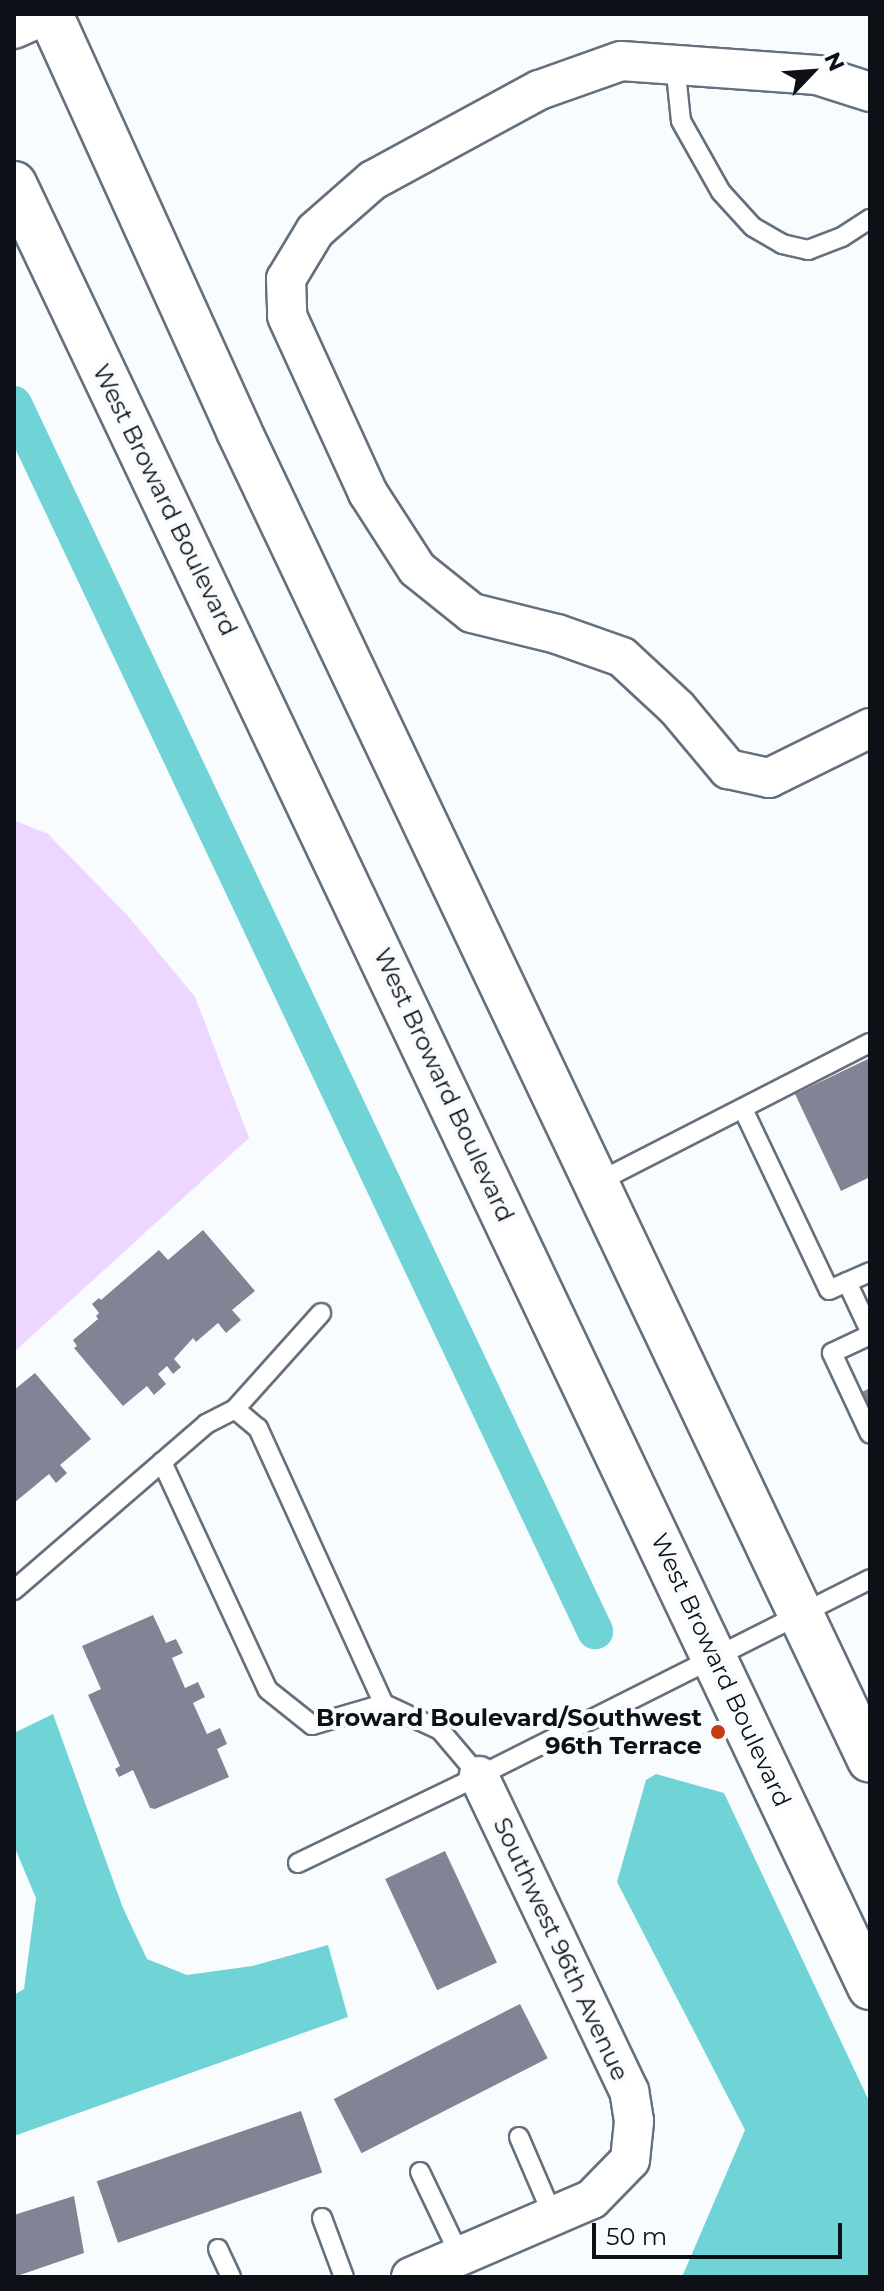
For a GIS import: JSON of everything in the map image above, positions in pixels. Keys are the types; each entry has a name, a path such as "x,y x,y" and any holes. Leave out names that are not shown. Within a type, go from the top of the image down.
{"main road":[{"path":"49,14 238,429 870,1760"},
{"name":"West Broward Boulevard","path":"14,184 870,1987"}],"street":[{"path":"14,29 49,14"},
{"path":"870,92 817,75 621,61 539,90 373,180 315,231 286,279 287,316 368,493 417,569 472,613 557,634 622,657 677,708 728,769 769,778 870,728"},
{"name":"Southwest 96th Avenue","path":"411,2277 592,2199 630,2160 634,2121 629,2091 479,1776"}],"lane":[{"path":"675,64 681,121 721,192 753,227 782,244 808,250 842,237 870,219"},
{"path":"598,1182 870,1043"},
{"path":"743,1109 829,1290 870,1272"},
{"path":"847,1282 870,1333 832,1353 870,1434"},
{"path":"14,1590 206,1424 235,1409 321,1313"},
{"path":"235,1409 258,1428 384,1704 440,1730 479,1776"},
{"path":"162,1462 268,1690 312,1725 384,1704"},
{"path":"298,1863 479,1776 870,1579"},
{"path":"519,2137 553,2216"},
{"path":"420,2172 460,2256"},
{"path":"322,2218 344,2277"},
{"path":"218,2249 231,2277"}],"shaded area":[{"path":"14,820 48,834 128,916 195,997 249,1138 14,1352"}],"water":[{"path":"53,1714 123,1908 147,1959 187,1975 252,1966 328,1945 348,2017 14,2136 14,1995 24,1989 36,1898 14,1846 14,1733"},
{"path":"656,1774 724,1793 870,2103 870,2277 682,2277 745,2130 617,1882 646,1780"}],"building":[{"path":"870,1058 870,1177 841,1191 795,1094"},
{"path":"203,1230 255,1291 232,1310 241,1320 226,1333 218,1323 196,1342 193,1338 174,1359 181,1367 173,1374 167,1366 158,1374 166,1384 154,1395 147,1386 123,1406 74,1348 77,1346 73,1340 98,1319 96,1316 99,1313 92,1304 99,1298 101,1300 159,1250 168,1260"},
{"path":"35,1373 91,1439 60,1465 67,1473 56,1483 49,1474 14,1503 14,1390"},
{"path":"870,1388 870,1419 858,1394"},
{"path":"153,1615 166,1643 176,1639 183,1653 172,1658 185,1688 198,1682 205,1697 193,1703 207,1734 220,1728 227,1744 217,1749 229,1777 155,1809 150,1808 133,1770 119,1777 115,1769 120,1766 88,1695 101,1689 82,1646"},
{"path":"445,1851 497,1962 437,1990 385,1879"},
{"path":"520,2004 548,2058 361,2153 334,2099"},
{"path":"301,2111 322,2172 118,2243 97,2181"},
{"path":"74,2196 84,2253 14,2277 14,2215"}],"waterway":[{"path":"14,404 595,1631"}],"place":[{"name":"Broward Boulevard/Southwest 96th Terrace","path":"718,1732"}]}
